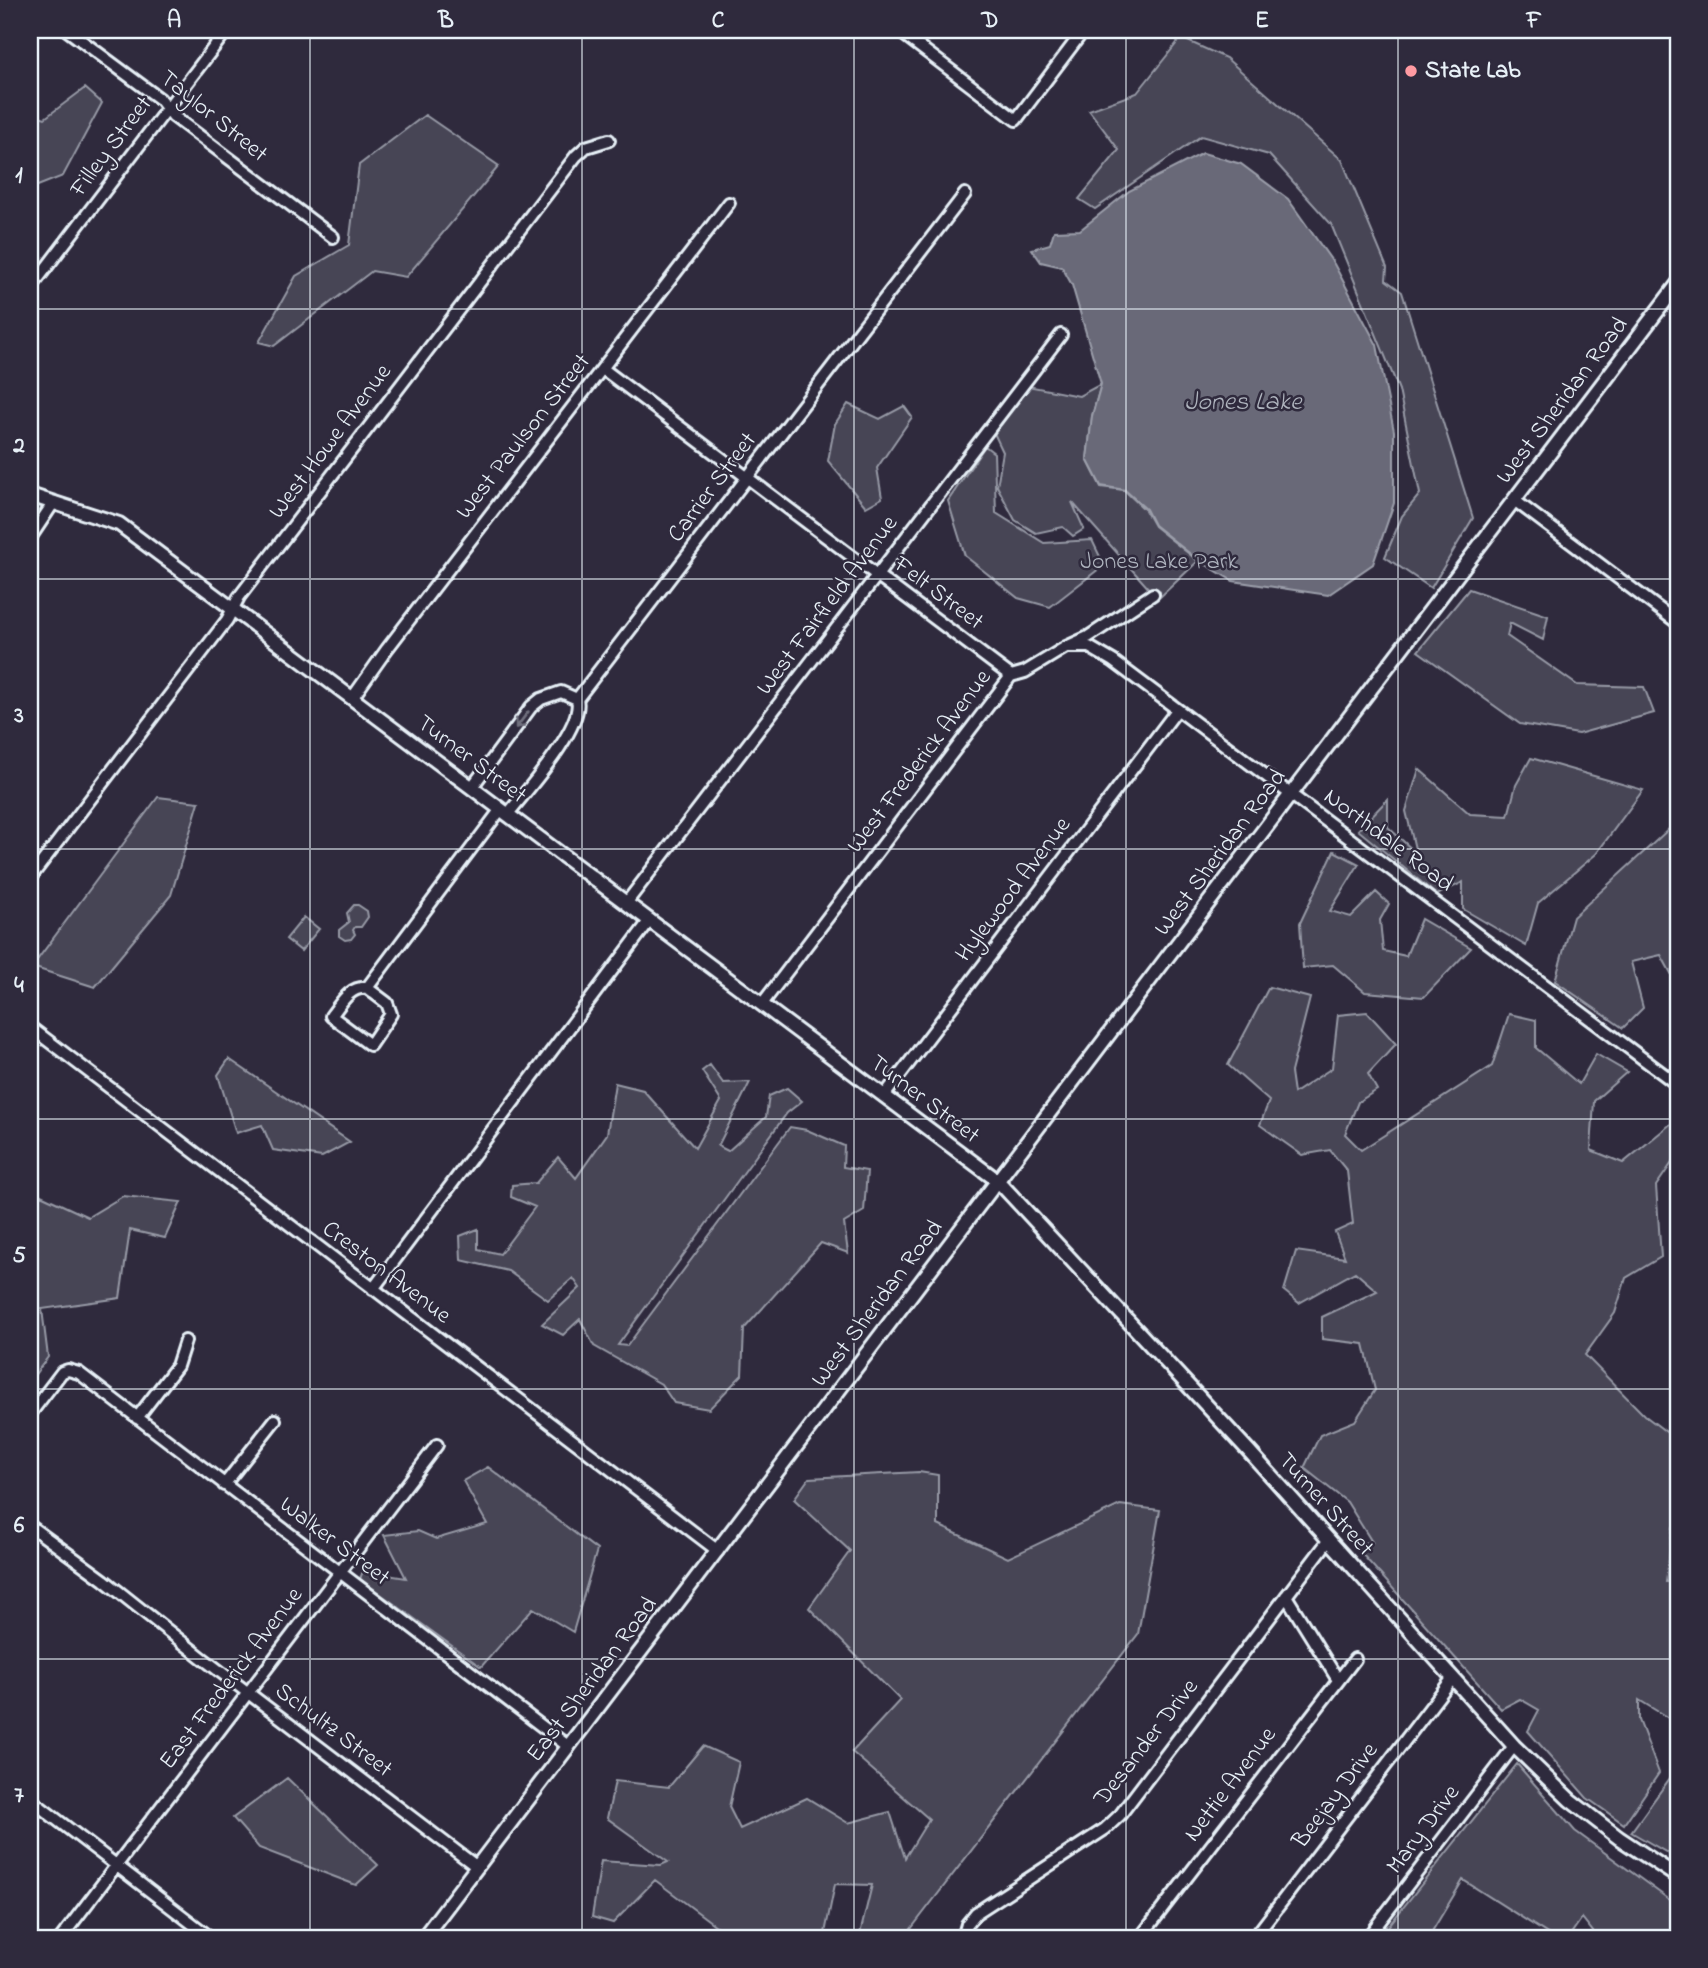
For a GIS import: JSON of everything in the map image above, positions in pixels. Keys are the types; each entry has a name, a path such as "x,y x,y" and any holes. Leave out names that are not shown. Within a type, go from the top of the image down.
{"street":[{"name":"Taylor Street","path":"66,30 160,100 167,109 333,237"},
{"name":"Filley Street","path":"30,289 227,30"},
{"path":"899,31 1016,120 1084,30"},
{"name":"West Howe Avenue","path":"30,878 576,156 586,147 609,140"},
{"name":"Carrier Street","path":"367,988 567,737 576,720 579,706 577,699 965,194"},
{"name":"West Paulson Street","path":"353,697 729,203"},
{"name":"West Sheridan Road","path":"797,1447 1678,284"},
{"name":"West Fairfield Avenue","path":"627,902 1060,335"},
{"name":"Felt Street","path":"603,369 1012,676"},
{"name":"Turner Street","path":"30,495 119,524 998,1181 1235,1436 1514,1746 1570,1800 1619,1839 1678,1877"},
{"path":"1514,500 1678,623"},
{"path":"30,538 54,502"},
{"name":"West Frederick Avenue","path":"762,1004 1012,676 1025,672 1088,637 1153,594"},
{"name":"Northdale Road","path":"1066,647 1089,648 1101,653 1678,1085"},
{"path":"472,787 531,707 541,699 561,692 577,699"},
{"name":"Hylewood Avenue","path":"884,1096 1177,710"},
{"path":"373,1289 650,920"},
{"path":"358,987 367,988 387,1003 391,1014 370,1045 331,1016 351,991 358,987"},
{"name":"Creston Avenue","path":"30,1027 718,1551"},
{"path":"137,1418 177,1366 185,1341"},
{"name":"Walker Street","path":"30,1414 62,1372 74,1371 569,1747"},
{"path":"224,1485 275,1420"},
{"name":"East Frederick Avenue","path":"61,1938 437,1445"},
{"name":"East Sheridan Road","path":"422,1938 797,1447"},
{"name":"Schultz Street","path":"30,1526 477,1867"},
{"name":"Desander Drive","path":"967,1935 967,1924 987,1904 1112,1824 1328,1542"},
{"path":"1286,1597 1338,1680"},
{"name":"Nettie Avenue","path":"1140,1938 1355,1659"},
{"name":"Beejay Drive","path":"1254,1938 1452,1679"},
{"name":"Mary Drive","path":"1367,1938 1514,1746"},
{"path":"30,1800 211,1938"}],"green space":[{"path":"1181,38 1226,58 1342,160 1387,268 1386,280 1402,292 1473,518 1431,588 1385,557 1402,516 1420,494 1399,390 1331,224 1269,155 1201,136 1095,209 1079,199 1119,150 1089,110 1137,93"},
{"path":"85,88 102,103 63,176 30,189 30,113 45,118"},
{"path":"425,115 499,166 406,277 372,271 274,346 259,342 296,276 349,245 359,165"},
{"name":"Jones Lake Park","path":"1101,384 1092,416 1087,459 1101,487 1124,490 1145,510 1154,526 1198,561 1158,599 1072,502 1084,529 1073,536 1063,527 1036,533 1015,520 997,486 1003,452 993,431 1028,386 1079,396"},
{"path":"848,404 880,419 904,406 912,417 877,468 882,498 866,507 828,461 835,424"},
{"path":"985,446 994,453 996,513 1044,543 1092,540 1104,565 1050,607 1018,598 965,556 948,501"},
{"path":"1469,589 1548,616 1543,640 1510,623 1507,636 1577,685 1644,687 1654,713 1578,734 1520,724 1418,651"},
{"path":"1531,758 1643,790 1596,854 1538,903 1526,946 1463,909 1463,882 1437,895 1358,830 1388,799 1388,827 1416,853 1406,811 1419,769 1470,814 1508,816 1516,785"},
{"path":"158,797 199,802 171,895 95,987 32,967"},
{"path":"1670,828 1678,840 1678,986 1661,955 1631,962 1643,1008 1623,1028 1555,981 1573,917"},
{"path":"1334,851 1359,864 1330,911 1351,917 1376,892 1389,904 1380,920 1383,951 1406,956 1421,919 1471,948 1424,997 1365,992 1333,965 1303,968 1300,923"},
{"path":"354,905 367,911 368,917 361,927 355,927 355,934 351,939 345,940 339,936 339,930 349,922 347,913"},
{"path":"304,917 319,929 301,951 286,939"},
{"path":"1269,987 1310,998 1291,1072 1294,1093 1332,1068 1338,1015 1367,1012 1396,1044 1368,1074 1377,1090 1358,1102 1345,1134 1361,1150 1492,1066 1509,1014 1536,1020 1536,1048 1579,1084 1596,1054 1627,1072 1594,1101 1591,1150 1623,1163 1678,1118 1678,1154 1656,1186 1661,1257 1626,1278 1615,1313 1585,1355 1644,1415 1678,1441 1678,1522 1673,1527 1666,1582 1678,1582 1678,1724 1639,1700 1639,1720 1659,1773 1624,1824 1587,1798 1528,1731 1539,1710 1520,1699 1501,1709 1353,1544 1372,1542 1347,1502 1304,1468 1320,1435 1355,1421 1375,1390 1364,1344 1322,1339 1322,1317 1377,1291 1355,1272 1299,1303 1284,1291 1296,1251 1345,1258 1335,1232 1353,1224 1347,1171 1330,1150 1302,1155 1260,1125 1269,1101 1228,1065"},
{"path":"229,1059 350,1142 322,1157 273,1150 262,1125 236,1133 218,1075"},
{"path":"710,1065 723,1083 750,1082 718,1146 728,1151 766,1117 769,1096 787,1088 802,1101 787,1113 618,1345 627,1346 790,1127 807,1130 844,1146 843,1167 867,1171 864,1211 844,1223 848,1253 821,1243 744,1329 742,1375 709,1409 674,1403 661,1384 594,1346 580,1319 563,1335 542,1324 580,1288 573,1278 548,1300 508,1271 461,1260 460,1236 478,1229 478,1249 500,1254 535,1207 511,1197 512,1185 536,1183 558,1157 576,1178 607,1134 615,1083 643,1090 695,1148 721,1101 702,1071"},
{"path":"30,1190 88,1217 123,1196 181,1202 165,1238 130,1230 120,1298 42,1309 48,1357 30,1381"},
{"path":"488,1467 597,1550 573,1632 533,1608 481,1667 360,1579 363,1571 406,1578 384,1535 418,1531 436,1539 487,1524 463,1481"},
{"path":"919,1472 938,1475 938,1525 1008,1558 1120,1505 1160,1510 1138,1634 904,1938 859,1938 872,1885 835,1884 824,1938 732,1938 655,1880 613,1923 592,1917 601,1861 661,1865 668,1862 607,1818 615,1781 669,1787 703,1746 739,1762 729,1807 740,1829 807,1798 848,1823 890,1812 905,1858 929,1819 852,1752 900,1700 809,1608 850,1551 794,1499 809,1478"},
{"path":"1517,1764 1575,1831 1678,1906 1678,1938 1598,1938 1582,1918 1568,1938 1554,1938 1463,1880 1428,1938 1379,1938"},
{"path":"1678,1767 1678,1859 1631,1832"},
{"path":"287,1778 378,1865 356,1885 259,1848 233,1818"}],"water":[{"name":"Jones Lake","path":"1203,153 1241,164 1288,199 1334,264 1377,345 1394,431 1394,503 1373,564 1328,595 1233,581 1198,560 1154,525 1146,509 1125,490 1101,486 1087,459 1092,416 1101,384 1072,285 1062,267 1041,262 1032,249 1050,244 1054,231 1080,230 1129,191"}],"place":[{"name":"State Lab","path":"1411,71"}]}
